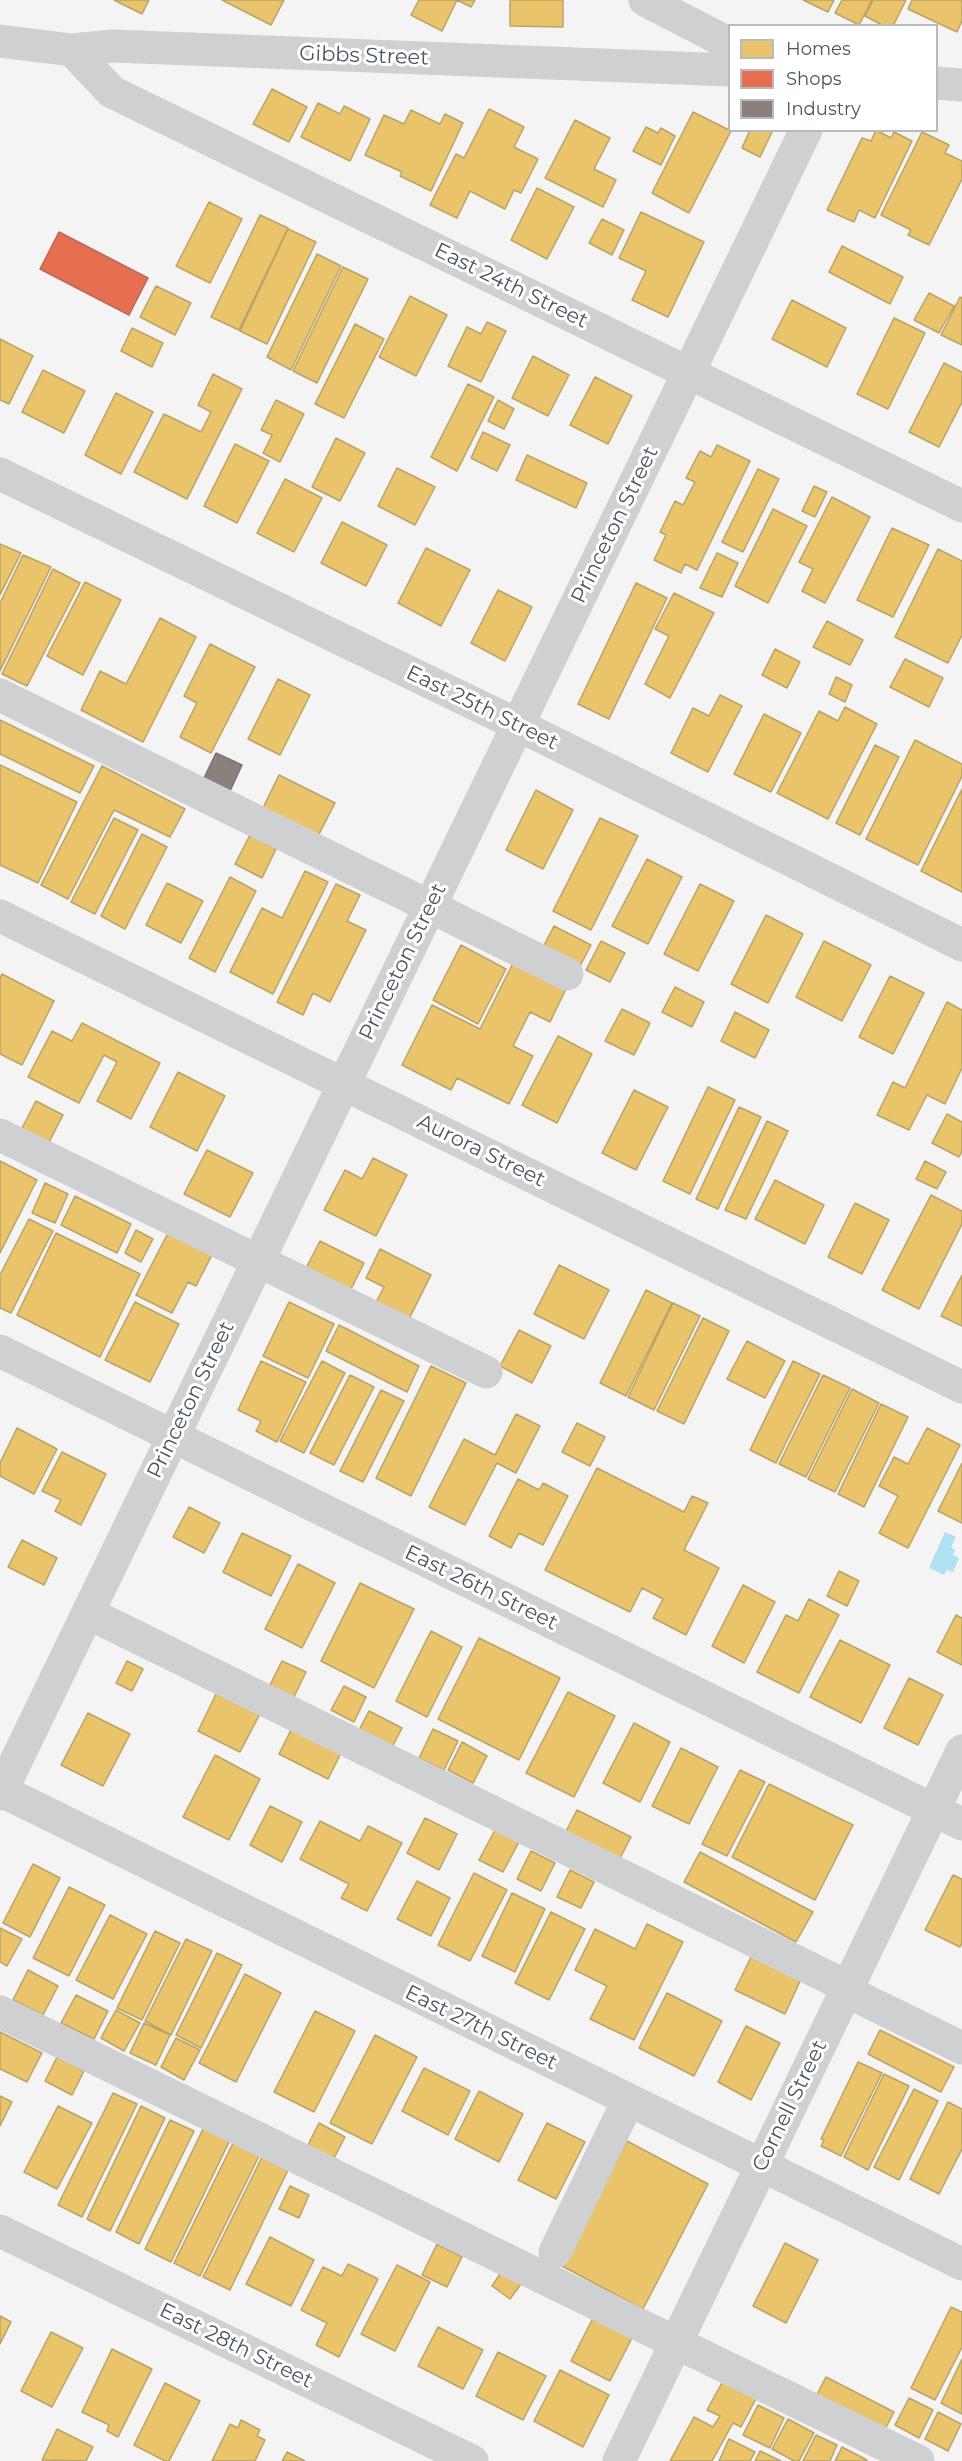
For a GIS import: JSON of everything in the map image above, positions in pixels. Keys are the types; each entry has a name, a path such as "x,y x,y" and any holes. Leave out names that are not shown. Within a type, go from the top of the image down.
{"street":[{"path":"645,0 728,43"},
{"name":"Gibbs Street","path":"0,41 72,50 113,46 728,70"},
{"name":"East 24th Street","path":"72,50 112,92 962,506"},
{"path":"938,83 962,85"},
{"name":"Princeton Street","path":"0,1792 805,132"},
{"name":"East 25th Street","path":"0,474 518,725 962,945"},
{"path":"0,695 567,974"},
{"name":"Aurora Street","path":"0,916 962,1387"},
{"path":"0,1135 486,1372"},
{"name":"East 26th Street","path":"0,1352 948,1817"},
{"path":"88,1612 962,2048"},
{"name":"Cornell Street","path":"619,2461 847,1989 948,1817 962,1751"},
{"name":"East 27th Street","path":"0,1792 962,2264"},
{"path":"0,2012 918,2461"},
{"path":"555,2252 628,2101"},
{"name":"East 28th Street","path":"0,2231 471,2461"}],"water":[{"path":"945,1532 956,1537 951,1547 955,1550 953,1555 959,1558 953,1572 947,1570 944,1575 929,1568"}],"building: Homes":[{"path":"114,0 149,0 142,14"},
{"path":"222,0 284,0 271,25"},
{"path":"419,0 457,0 442,31 411,15"},
{"path":"457,0 475,0 471,7"},
{"path":"510,0 563,0 563,27 510,26"},
{"path":"803,0 834,0 828,12"},
{"path":"842,0 872,0 860,24 835,13"},
{"path":"873,0 906,0 894,24 880,24 865,16"},
{"path":"912,0 962,0 962,21 957,32 908,9"},
{"path":"272,89 307,107 289,142 253,124"},
{"path":"318,103 340,114 344,106 370,119 350,161 301,137"},
{"path":"489,109 524,127 514,147 538,159 521,193 514,190 505,209 470,191 457,218 430,205 456,154 464,158"},
{"path":"411,110 440,124 445,114 463,123 431,191 400,176 402,172 365,155 384,115 404,124"},
{"path":"693,112 730,132 689,213 652,193"},
{"path":"575,120 610,138 594,169 616,180 603,207 545,178"},
{"path":"646,127 658,133 661,128 675,136 661,165 633,151"},
{"path":"749,132 772,132 760,157 742,148"},
{"path":"875,132 891,138 894,132 912,141 875,218 859,210 854,222 827,210 862,138 871,141"},
{"path":"922,132 949,145 945,153 962,161 962,179 929,245 908,235 911,230 881,215"},
{"path":"537,188 574,207 547,259 511,240"},
{"path":"209,202 242,219 210,283 176,266"},
{"path":"641,212 704,242 668,317 632,300 646,271 619,258"},
{"path":"260,215 288,228 239,330 211,317"},
{"path":"602,219 624,230 612,255 589,243"},
{"path":"288,229 316,242 267,344 240,331"},
{"path":"842,246 903,277 890,304 829,272"},
{"path":"317,254 341,266 291,370 267,357"},
{"path":"343,267 368,279 317,383 293,371"},
{"path":"156,286 191,303 175,335 140,317"},
{"path":"929,293 954,306 939,333 914,320"},
{"path":"410,296 447,315 416,376 379,357"},
{"path":"960,297 962,298 962,345 941,335"},
{"path":"792,300 846,328 827,367 772,339"},
{"path":"894,318 925,333 888,409 857,394"},
{"path":"487,322 506,331 481,382 448,366 467,327 481,334"},
{"path":"355,324 384,339 344,418 315,404"},
{"path":"132,328 163,343 152,367 121,351"},
{"path":"0,339 33,356 9,404 0,400"},
{"path":"533,356 569,375 548,416 512,398"},
{"path":"944,363 962,372 962,402 939,447 909,432"},
{"path":"43,370 85,391 64,433 22,412"},
{"path":"213,374 242,389 187,499 134,472 164,414 201,432 211,412 198,405"},
{"path":"595,377 632,396 608,444 570,425"},
{"path":"468,384 494,397 457,471 431,457"},
{"path":"116,393 153,412 121,474 85,455"},
{"path":"276,400 304,414 280,462 263,453 272,435 261,430"},
{"path":"498,400 514,409 504,429 488,421"},
{"path":"483,432 510,445 497,471 471,458"},
{"path":"336,438 365,453 340,501 312,487"},
{"path":"235,444 269,461 237,523 204,506"},
{"path":"717,445 750,461 697,570 685,564 681,573 654,560 666,535 660,532 675,501 683,505 695,482 686,478 700,451 711,457"},
{"path":"527,455 587,483 576,508 516,480"},
{"path":"397,468 435,487 415,525 378,506"},
{"path":"758,469 779,479 743,552 722,542"},
{"path":"285,479 322,498 294,552 257,533"},
{"path":"814,486 827,492 815,517 802,511"},
{"path":"832,497 870,517 825,603 802,591 813,569 799,562"},
{"path":"773,509 807,526 768,603 735,586"},
{"path":"342,522 387,545 366,586 321,563"},
{"path":"892,528 929,545 893,617 857,600"},
{"path":"0,544 21,553 0,595"},
{"path":"426,548 470,570 441,626 398,603"},
{"path":"938,549 962,561 962,635 948,663 895,637"},
{"path":"717,553 738,563 722,597 700,588"},
{"path":"23,555 51,567 0,671 0,603"},
{"path":"53,569 80,583 27,686 2,674"},
{"path":"85,582 121,600 83,675 47,656"},
{"path":"636,583 667,598 609,719 578,704"},
{"path":"498,590 532,607 505,661 471,643"},
{"path":"674,593 714,613 670,698 645,684 669,636 655,629"},
{"path":"160,618 196,637 143,742 81,710 100,671 126,684"},
{"path":"827,621 863,640 850,665 813,647"},
{"path":"210,644 255,667 211,753 180,737 197,703 184,696"},
{"path":"775,649 800,662 787,688 762,675"},
{"path":"905,659 943,678 929,707 890,687"},
{"path":"836,677 852,685 845,702 829,694"},
{"path":"278,679 310,695 280,755 248,739"},
{"path":"720,695 742,706 708,772 671,753 693,708 709,716"},
{"path":"845,707 877,724 828,819 777,793 819,711 838,721"},
{"path":"764,714 801,733 771,792 734,774"},
{"path":"0,720 94,766 80,793 0,754"},
{"path":"915,740 962,764 962,776 918,865 866,839"},
{"path":"875,745 899,757 860,835 836,823"},
{"path":"0,765 77,802 38,883 0,865"},
{"path":"102,766 185,809 170,837 114,810 68,899 41,885"},
{"path":"279,775 335,803 316,840 261,812"},
{"path":"962,789 962,892 921,871"},
{"path":"536,790 573,810 543,869 506,850"},
{"path":"114,818 138,830 95,914 71,902"},
{"path":"600,818 638,836 591,930 553,911"},
{"path":"142,834 167,847 125,929 101,916"},
{"path":"250,835 276,849 262,878 235,864"},
{"path":"647,859 682,877 648,944 612,926"},
{"path":"305,871 328,882 273,994 230,972 262,908 282,918"},
{"path":"230,877 256,891 215,972 189,958"},
{"path":"167,883 203,901 181,943 146,925"},
{"path":"336,884 360,895 347,921 366,930 330,1002 313,993 303,1015 277,1002"},
{"path":"700,884 734,901 698,971 664,954"},
{"path":"766,915 803,934 768,1003 731,984"},
{"path":"554,926 591,945 578,970 541,951"},
{"path":"601,941 625,953 610,982 586,970"},
{"path":"824,941 871,965 842,1021 796,997"},
{"path":"461,945 506,969 478,1024 433,1000"},
{"path":"513,963 566,989 550,1022 530,1012 513,1046 533,1056 509,1104 457,1078 451,1090 402,1065 432,1005 480,1029"},
{"path":"2,974 54,1001 22,1065 0,1054 0,978"},
{"path":"890,976 924,993 893,1054 859,1037"},
{"path":"675,987 704,1002 692,1027 662,1012"},
{"path":"947,1002 962,1010 962,1068 945,1104 927,1095 909,1130 877,1115 893,1082 905,1088"},
{"path":"622,1009 650,1023 634,1055 605,1041"},
{"path":"735,1012 769,1030 755,1058 721,1041"},
{"path":"82,1023 160,1063 131,1119 97,1101 117,1062 104,1055 79,1103 28,1077 52,1031 72,1041"},
{"path":"558,1036 592,1054 557,1123 522,1105"},
{"path":"178,1072 225,1096 197,1151 150,1127"},
{"path":"708,1087 735,1100 690,1194 663,1181"},
{"path":"634,1090 668,1107 636,1170 602,1153"},
{"path":"36,1101 63,1115 46,1148 19,1134"},
{"path":"739,1107 761,1117 718,1209 696,1199"},
{"path":"947,1114 962,1122 962,1151 959,1157 932,1143"},
{"path":"767,1121 788,1131 746,1219 725,1210"},
{"path":"207,1150 253,1173 230,1217 184,1194"},
{"path":"373,1158 407,1175 376,1236 324,1210 345,1170 362,1179"},
{"path":"0,1161 37,1180 0,1253"},
{"path":"925,1161 946,1172 937,1189 916,1179"},
{"path":"775,1180 824,1205 805,1244 755,1219"},
{"path":"45,1183 68,1194 55,1223 32,1213"},
{"path":"931,1195 962,1211 962,1224 919,1309 882,1290"},
{"path":"75,1196 131,1224 117,1253 61,1225"},
{"path":"855,1203 889,1220 862,1274 828,1257"},
{"path":"29,1219 53,1231 11,1313 0,1308 0,1275"},
{"path":"136,1230 153,1239 141,1262 125,1253"},
{"path":"169,1231 213,1253 196,1286 188,1282 172,1313 136,1295"},
{"path":"56,1233 140,1274 100,1357 17,1315"},
{"path":"320,1241 364,1263 347,1297 303,1274"},
{"path":"380,1249 431,1275 407,1323 374,1306 384,1287 366,1278"},
{"path":"559,1265 609,1290 584,1339 534,1314"},
{"path":"962,1275 962,1326 941,1316"},
{"path":"646,1290 672,1303 626,1396 600,1383"},
{"path":"135,1302 179,1324 150,1382 105,1360"},
{"path":"289,1302 334,1324 308,1378 263,1356"},
{"path":"673,1303 700,1316 654,1410 628,1397"},
{"path":"703,1318 729,1331 684,1424 657,1411"},
{"path":"339,1325 419,1366 407,1392 326,1351"},
{"path":"519,1330 551,1346 532,1383 500,1366"},
{"path":"747,1341 785,1361 765,1398 727,1379"},
{"path":"261,1361 306,1382 277,1442 256,1431 261,1421 238,1410"},
{"path":"322,1361 345,1373 304,1453 280,1441"},
{"path":"793,1361 820,1374 776,1463 750,1450"},
{"path":"431,1366 466,1383 411,1496 376,1478"},
{"path":"350,1375 374,1387 334,1465 310,1453"},
{"path":"823,1375 850,1388 806,1477 779,1464"},
{"path":"852,1389 879,1403 835,1492 808,1479"},
{"path":"381,1390 404,1401 363,1482 340,1471"},
{"path":"881,1404 908,1417 864,1507 838,1494"},
{"path":"516,1414 540,1426 516,1473 497,1463 465,1525 429,1507 464,1439 495,1455"},
{"path":"577,1423 605,1437 590,1466 562,1452"},
{"path":"17,1428 57,1449 34,1494 0,1476 0,1463"},
{"path":"927,1428 960,1445 908,1548 879,1533 898,1496 879,1486 894,1457 908,1464"},
{"path":"62,1452 106,1474 81,1525 55,1511 61,1500 42,1491"},
{"path":"962,1463 962,1523 938,1511"},
{"path":"597,1468 684,1512 692,1496 708,1503 684,1550 719,1568 686,1635 653,1618 663,1599 642,1588 630,1612 545,1570"},
{"path":"518,1479 539,1490 543,1483 568,1496 543,1545 519,1533 511,1548 489,1536"},
{"path":"189,1507 220,1523 204,1553 173,1537"},
{"path":"242,1533 291,1556 271,1596 223,1572"},
{"path":"22,1540 57,1558 44,1585 8,1567"},
{"path":"298,1564 335,1583 302,1648 265,1629"},
{"path":"839,1571 859,1581 847,1606 827,1596"},
{"path":"360,1583 414,1609 374,1688 321,1661"},
{"path":"743,1585 775,1602 744,1663 712,1646"},
{"path":"809,1599 839,1615 799,1693 757,1672 786,1615 798,1621"},
{"path":"956,1615 962,1618 962,1665 937,1652"},
{"path":"431,1631 462,1647 427,1717 396,1701"},
{"path":"479,1638 560,1678 519,1760 438,1719"},
{"path":"840,1640 890,1665 861,1723 810,1697"},
{"path":"127,1661 143,1669 132,1691 116,1683"},
{"path":"282,1661 306,1672 290,1705 266,1693"},
{"path":"909,1678 943,1695 918,1745 884,1728"},
{"path":"344,1686 366,1697 354,1722 331,1710"},
{"path":"218,1690 261,1712 240,1752 198,1731"},
{"path":"568,1692 615,1716 574,1797 526,1773"},
{"path":"369,1711 402,1728 389,1753 356,1736"},
{"path":"88,1713 130,1734 103,1786 61,1765"},
{"path":"634,1723 670,1742 640,1802 603,1783"},
{"path":"294,1724 343,1749 328,1779 279,1754"},
{"path":"433,1729 458,1741 444,1770 419,1758"},
{"path":"462,1742 487,1756 473,1783 448,1770"},
{"path":"681,1748 718,1767 689,1824 652,1806"},
{"path":"215,1755 260,1779 229,1840 183,1817"},
{"path":"740,1770 765,1782 727,1856 702,1844"},
{"path":"769,1784 853,1825 815,1900 732,1857"},
{"path":"270,1806 302,1822 282,1862 250,1845"},
{"path":"577,1810 631,1837 616,1866 562,1839"},
{"path":"425,1818 457,1834 439,1870 407,1853"},
{"path":"320,1821 360,1841 368,1826 402,1843 367,1911 341,1898 349,1884 300,1859"},
{"path":"496,1828 520,1840 503,1872 479,1860"},
{"path":"531,1851 555,1863 541,1891 517,1879"},
{"path":"700,1852 813,1912 796,1942 684,1882"},
{"path":"33,1864 60,1878 30,1937 3,1923"},
{"path":"570,1870 594,1882 581,1908 557,1897"},
{"path":"474,1873 507,1890 470,1961 438,1945"},
{"path":"953,1875 962,1879 962,1943 960,1947 925,1930"},
{"path":"417,1881 450,1898 431,1936 397,1919"},
{"path":"69,1887 105,1905 69,1976 33,1958"},
{"path":"512,1893 545,1909 515,1972 482,1956"},
{"path":"551,1912 585,1929 549,2000 515,1983"},
{"path":"110,1915 147,1934 113,1999 76,1980"},
{"path":"647,1924 683,1942 634,2040 590,2019 607,1986 575,1970 595,1929 635,1949"},
{"path":"0,1928 22,1939 7,1966 0,1962"},
{"path":"155,1931 180,1943 142,2020 117,2008"},
{"path":"186,1939 212,1951 171,2035 145,2021"},
{"path":"217,1953 242,1965 201,2048 176,2035"},
{"path":"752,1955 801,1979 785,2014 735,1990"},
{"path":"28,1970 58,1986 43,2015 13,2000"},
{"path":"245,1974 281,1993 236,2082 199,2063"},
{"path":"667,1993 722,2021 694,2076 639,2048"},
{"path":"76,1995 108,2011 94,2039 61,2023"},
{"path":"116,2010 140,2023 124,2051 101,2038"},
{"path":"315,2011 355,2031 314,2112 274,2092"},
{"path":"144,2023 170,2035 156,2065 130,2053"},
{"path":"746,2026 780,2043 751,2100 718,2082"},
{"path":"880,2030 954,2067 941,2092 868,2054"},
{"path":"0,2032 42,2053 27,2082 0,2069"},
{"path":"375,2035 417,2057 372,2144 330,2123"},
{"path":"176,2038 200,2050 184,2080 161,2067"},
{"path":"57,2057 84,2071 72,2095 45,2081"},
{"path":"858,2062 882,2073 841,2156 821,2146 824,2140 821,2139"},
{"path":"424,2068 470,2091 448,2135 402,2111"},
{"path":"884,2074 909,2086 868,2170 844,2157"},
{"path":"914,2089 938,2101 899,2180 874,2167"},
{"path":"479,2091 523,2114 499,2162 455,2139"},
{"path":"113,2093 137,2104 82,2217 58,2205"},
{"path":"0,2096 12,2102 0,2126"},
{"path":"948,2102 962,2109 962,2149 939,2194 910,2179"},
{"path":"58,2106 92,2123 57,2189 24,2172"},
{"path":"141,2106 165,2118 110,2231 87,2219"},
{"path":"170,2120 194,2131 139,2244 116,2232"},
{"path":"319,2123 345,2137 332,2162 306,2149"},
{"path":"547,2123 585,2142 556,2199 518,2180"},
{"path":"204,2127 230,2140 171,2262 145,2249"},
{"path":"234,2141 260,2154 200,2276 174,2263"},
{"path":"627,2141 708,2184 643,2309 562,2266"},
{"path":"263,2155 289,2168 230,2290 203,2277"},
{"path":"290,2186 309,2195 299,2218 279,2209"},
{"path":"270,2237 314,2260 291,2306 246,2284"},
{"path":"785,2243 818,2260 786,2323 753,2306"},
{"path":"437,2244 462,2257 447,2287 422,2275"},
{"path":"348,2264 378,2279 339,2357 316,2345 327,2323 301,2310 323,2267 342,2276"},
{"path":"397,2265 430,2282 395,2351 361,2334"},
{"path":"502,2271 521,2284 510,2299 492,2286"},
{"path":"951,2307 962,2312 962,2347 935,2400 911,2388"},
{"path":"0,2316 11,2322 0,2344"},
{"path":"594,2316 633,2336 610,2381 571,2361"},
{"path":"438,2327 483,2350 463,2389 418,2366"},
{"path":"51,2332 83,2348 52,2407 21,2391"},
{"path":"112,2349 152,2369 118,2437 107,2431 109,2425 82,2412"},
{"path":"498,2352 546,2376 523,2420 476,2396"},
{"path":"962,2359 962,2414 941,2403"},
{"path":"560,2370 609,2395 583,2447 534,2421"},
{"path":"826,2377 894,2412 882,2435 814,2400"},
{"path":"724,2379 757,2397 741,2427 733,2423 712,2461 670,2461 694,2417 713,2427 720,2416 707,2410"},
{"path":"165,2383 200,2401 169,2461 134,2445"},
{"path":"909,2398 933,2410 919,2438 895,2425"},
{"path":"758,2405 784,2418 770,2448 743,2435"},
{"path":"938,2412 961,2424 948,2451 925,2439"},
{"path":"788,2419 814,2433 799,2461 794,2461 772,2449"},
{"path":"241,2420 260,2430 257,2436 265,2440 255,2461 212,2461 230,2424 238,2428"},
{"path":"57,2429 93,2447 86,2461 42,2460"},
{"path":"816,2435 837,2445 830,2461 803,2461"},
{"path":"729,2439 755,2452 750,2461 719,2461"},
{"path":"842,2447 867,2460 835,2461"},
{"path":"760,2451 781,2461 755,2461"},
{"path":"287,2452 305,2461 282,2461"}],"building: Shops":[{"path":"59,232 148,278 129,315 40,269"}],"building: Industry":[{"path":"216,753 242,765 230,791 204,778"}]}
